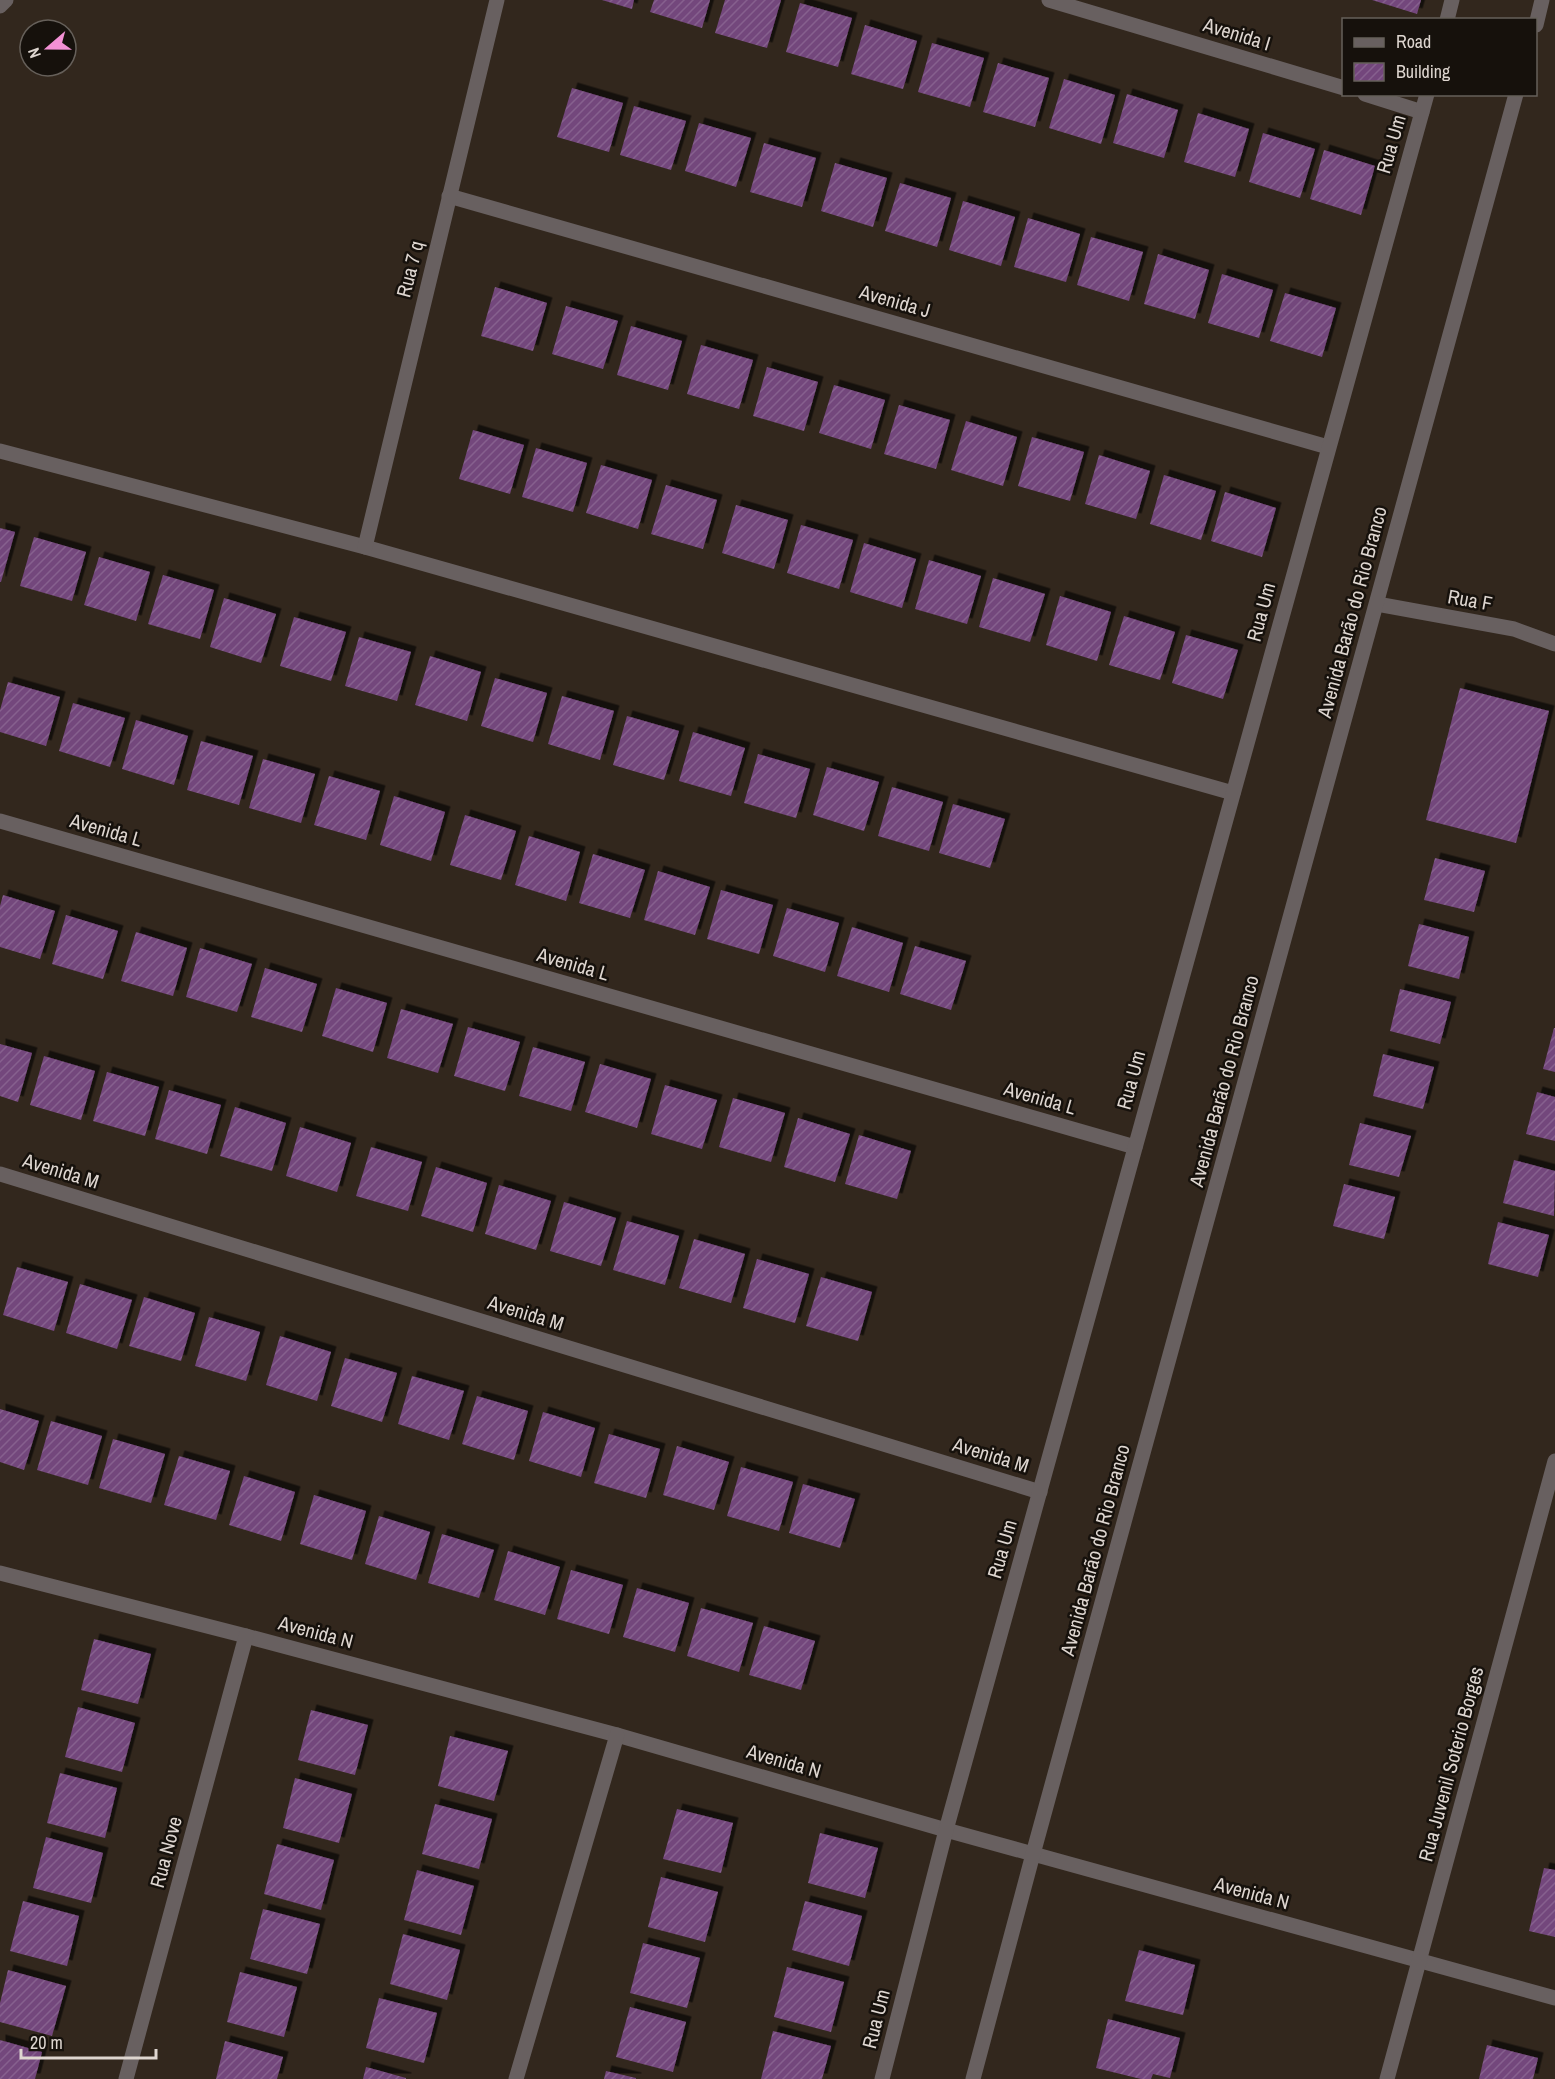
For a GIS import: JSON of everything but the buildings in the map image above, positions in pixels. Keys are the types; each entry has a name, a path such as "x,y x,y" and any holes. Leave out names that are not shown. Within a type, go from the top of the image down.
{"street":[{"path":"0,6 6,0"},
{"name":"Rua 7 q","path":"364,547 497,0"},
{"name":"Avenida I","path":"1049,0 1342,87"},
{"path":"1448,18 1452,0"},
{"path":"1537,21 1542,0"},
{"path":"1371,96 1422,112"},
{"name":"Rua Um","path":"882,2079 946,1830 1426,96"},
{"name":"Avenida Barão do Rio Branco","path":"974,2079 1033,1854 1515,96"},
{"name":"Avenida J","path":"449,196 1328,447"},
{"path":"0,451 364,547 1233,793"},
{"name":"Rua F","path":"1377,604 1514,630 1555,644"},
{"name":"Avenida L","path":"0,821 1135,1147"},
{"name":"Avenida M","path":"0,1174 1040,1492"},
{"name":"Rua Juvenil Soterio Borges","path":"1387,2079 1555,1461"},
{"name":"Avenida N","path":"0,1574 246,1636 617,1735 946,1830 1555,1998"},
{"name":"Rua Nove","path":"126,2079 246,1636"},
{"path":"516,2079 617,1735"}]}
